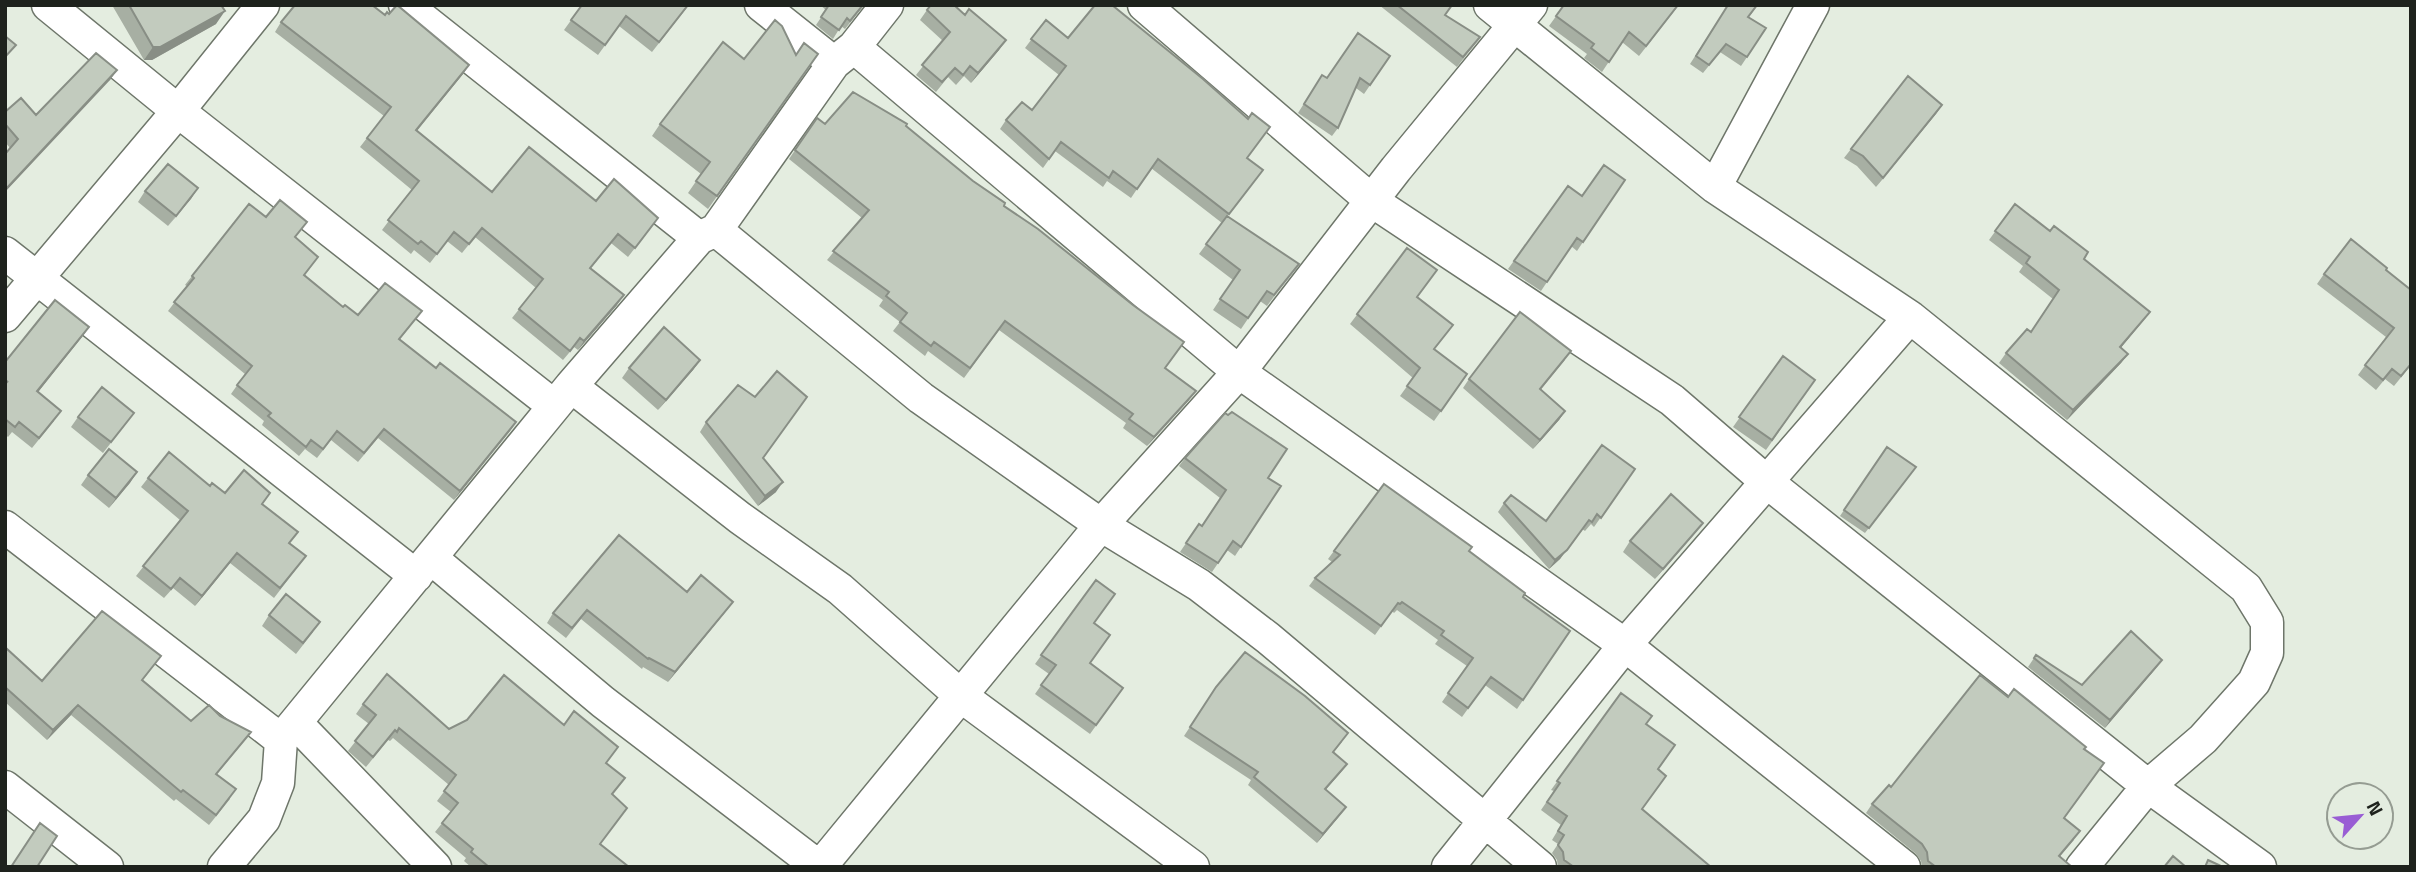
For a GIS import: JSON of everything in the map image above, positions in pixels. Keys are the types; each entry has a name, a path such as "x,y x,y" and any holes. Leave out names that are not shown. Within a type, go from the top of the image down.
{"street":[{"path":"48,5 178,111 562,396 840,589 961,696 1193,867"},
{"path":"5,316 178,111 263,5"},
{"path":"405,5 922,398 1101,525 1199,585 1268,638 1540,867"},
{"path":"761,5 844,55 1239,372 1625,645 1904,867"},
{"path":"224,867 264,819 278,783 288,731 562,396 708,234 844,55 887,5"},
{"path":"1144,5 1372,201 1672,400 1767,482 2148,786 2260,867"},
{"path":"1490,5 1523,15 1715,187 1910,317 2246,588 2267,622 2267,653 2254,682 2203,739 2148,786 2082,867"},
{"path":"1715,187 1812,5"},
{"path":"5,253 819,867 1101,525 1239,372 1372,201 1523,15"},
{"path":"1448,867 1625,645 1910,317"},
{"path":"5,527 288,731 435,867"},
{"path":"5,787 107,867"}],"building":[{"path":"129,5 221,5 225,11 160,47 153,47"},
{"path":"295,5 372,5 385,15 397,5 469,65 416,130 492,192 529,147 596,201 614,179 658,218 635,248 618,234 590,268 624,295 584,341 580,338 570,351 519,309 543,279 482,228 469,244 454,232 437,254 421,241 418,244 388,220 419,181 367,138 391,107 281,22"},
{"path":"582,5 688,5 659,42 626,16 605,45 571,20"},
{"path":"829,5 863,5 850,21 847,18 839,30 821,17"},
{"path":"931,5 954,5 965,15 969,9 1006,40 978,73 970,66 963,75 955,68 942,82 922,65 950,32 927,10"},
{"path":"1095,5 1112,5 1248,119 1252,113 1270,127 1247,158 1263,170 1229,214 1158,159 1137,189 1113,171 1109,178 1061,142 1049,159 1006,120 1022,102 1032,110 1066,66 1031,39 1046,20 1068,38"},
{"path":"1397,5 1452,5 1445,15 1480,37 1463,57"},
{"path":"1564,5 1678,5 1646,46 1629,32 1609,62 1591,48 1594,44 1556,16"},
{"path":"1728,5 1757,5 1748,17 1766,28 1747,57 1726,44 1709,65 1696,56"},
{"path":"775,20 782,26 796,55 804,43 818,54 717,196 696,181 710,162 660,124 723,42 744,59"},
{"path":"1358,33 1390,56 1370,85 1360,78 1338,128 1304,104 1322,75 1327,78"},
{"path":"5,36 16,45 5,57"},
{"path":"96,53 117,70 5,190 5,154 18,139 5,124 5,112 21,98 36,115"},
{"path":"1908,76 1942,105 1883,178 1863,156 1851,149"},
{"path":"853,92 907,124 906,126 973,181 1005,203 1004,206 1038,229 1184,342 1165,368 1196,391 1154,437 1129,419 1133,414 1005,321 970,368 934,342 931,346 900,322 907,313 886,296 889,292 833,251 869,210 795,150 817,118 825,124"},
{"path":"168,164 198,188 176,216 145,191"},
{"path":"1604,165 1625,180 1583,242 1577,238 1547,282 1514,261 1568,186 1582,196"},
{"path":"280,200 307,222 295,237 318,257 304,275 343,307 345,305 358,315 385,283 422,311 399,339 436,368 440,363 516,422 460,491 384,429 364,453 337,431 323,449 311,440 306,447 268,416 271,413 237,385 252,366 174,302 249,204 266,217"},
{"path":"2015,204 2050,231 2054,226 2088,252 2084,259 2150,312 2120,347 2128,354 2073,410 2006,353 2027,329 2031,332 2059,290 2026,263 2030,257 1995,231"},
{"path":"1227,216 1299,264 1274,295 1267,291 1248,318 1220,299 1240,270 1206,244"},
{"path":"2351,239 2411,290 2411,364 2401,376 2392,369 2383,380 2365,365 2394,328 2324,274"},
{"path":"1407,248 1437,270 1417,297 1453,325 1434,349 1467,374 1441,411 1407,386 1420,368 1357,314"},
{"path":"55,300 89,327 37,391 61,411 39,438 19,422 15,427 5,419 5,384 8,381 5,383 5,362"},
{"path":"1520,312 1571,351 1540,389 1565,411 1540,440 1469,379"},
{"path":"664,327 700,360 666,400 629,368"},
{"path":"1783,356 1815,380 1772,440 1739,417"},
{"path":"777,371 807,397 763,458 783,482 765,496 706,422 738,385 755,397"},
{"path":"102,387 134,413 111,442 78,417"},
{"path":"1232,412 1287,449 1268,478 1281,486 1241,547 1233,541 1218,563 1186,543 1199,524 1202,526 1226,490 1185,458 1225,413 1228,415"},
{"path":"1602,445 1635,469 1601,518 1597,514 1592,522 1589,520 1567,550 1555,560 1504,503 1511,495 1546,521"},
{"path":"1887,447 1916,467 1869,528 1844,510"},
{"path":"109,449 137,472 116,498 88,475"},
{"path":"169,452 210,486 212,483 225,493 244,470 270,493 262,504 298,532 289,543 306,556 280,588 237,553 202,596 180,578 171,589 143,566 188,511 148,478"},
{"path":"1384,484 1472,547 1469,551 1525,593 1523,597 1570,631 1523,700 1491,677 1468,708 1448,693 1473,658 1441,635 1444,631 1402,602 1398,603 1381,626 1315,578 1340,555 1334,551"},
{"path":"1671,494 1703,523 1663,569 1630,541"},
{"path":"619,535 687,592 701,575 733,602 675,672 648,659 587,610 572,628 553,613"},
{"path":"1096,580 1115,594 1094,623 1110,635 1090,663 1123,688 1096,725 1041,685 1056,665 1041,655"},
{"path":"286,594 320,622 303,643 269,615"},
{"path":"102,611 161,656 142,680 191,721 209,705 220,716 251,732 216,774 236,789 216,815 183,790 181,792 78,705 53,730 5,687 7,649 42,681"},
{"path":"2131,631 2162,660 2110,720 2034,658 2036,655 2082,685"},
{"path":"1245,652 1305,696 1348,733 1333,752 1347,764 1325,789 1346,807 1323,834 1254,777 1258,772 1190,727 1216,687"},
{"path":"387,674 449,729 467,720 504,675 564,725 574,711 618,747 606,763 625,778 612,794 627,808 600,844 629,867 489,867 471,852 473,849 442,823 458,803 444,791 456,775 399,728 373,757 355,741 376,715 363,704"},
{"path":"1980,675 2008,697 2014,689 2104,763 2064,818 2080,831 2059,856 2072,867 1936,867 1928,861 1922,844 1872,804 1889,785 1891,787"},
{"path":"1621,693 1652,716 1646,724 1675,745 1658,769 1666,776 1642,809 1711,867 1574,867 1564,860 1558,845 1564,835 1558,831 1567,816 1547,802 1560,783 1557,781"},
{"path":"40,823 57,836 37,867 11,867"},
{"path":"2173,856 2186,867 2164,867"},
{"path":"2208,860 2223,867 2205,867"}]}
